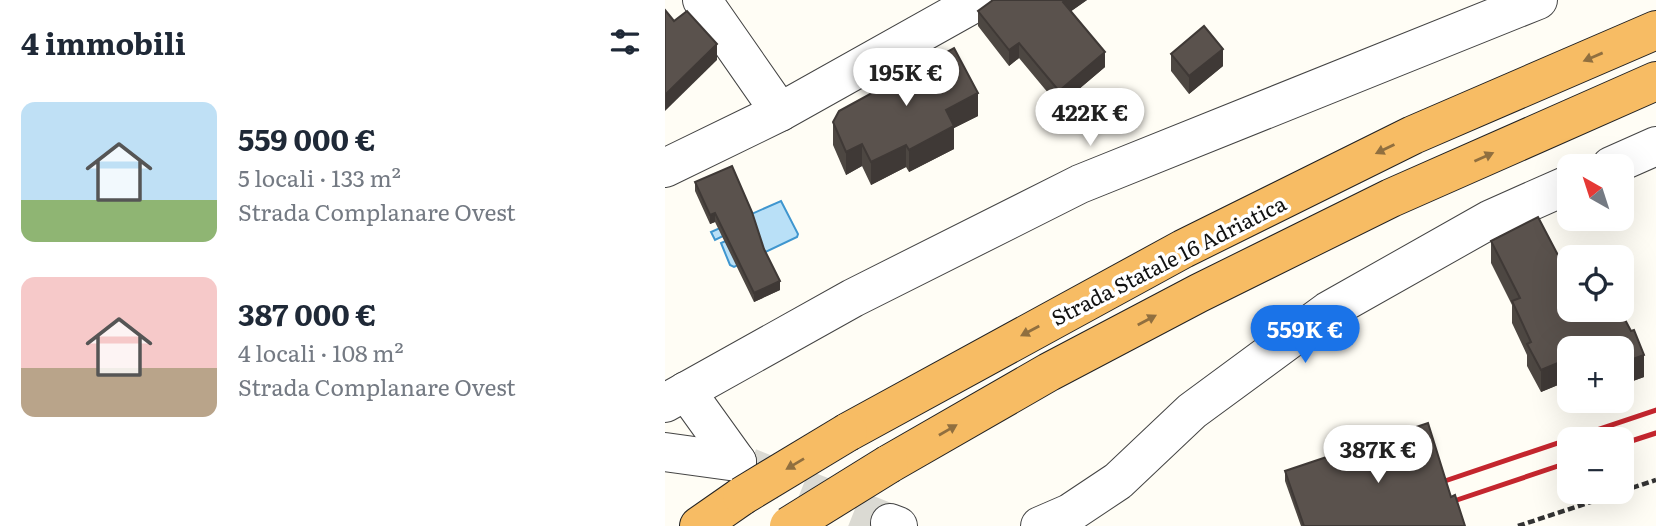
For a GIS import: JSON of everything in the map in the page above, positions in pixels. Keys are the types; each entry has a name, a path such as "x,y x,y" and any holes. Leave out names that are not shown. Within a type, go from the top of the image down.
{"highway":[{"name":"Strada Statale 16 Adriatica","path":"699,526 740,479 848,432 1183,248 1413,135 1656,30"},
{"path":"789,526 888,464 1049,372 1199,293 1391,198 1656,81"}],"street":[{"path":"702,0 780,112"},
{"path":"665,168 780,112 979,0"},
{"path":"740,479 676,397 853,298 1080,184 1538,0"},
{"path":"1635,155 1656,146"},
{"path":"1041,526 1070,513 1118,481 1192,411 1328,311 1491,219 1557,190"},
{"path":"665,452 740,479"}],"path":[{"path":"1634,487 1656,480"},
{"path":"1518,526 1583,504"}],"water":[{"path":"781,201 798,234 797,237 734,267 730,265 721,243 728,240 725,235 715,240 711,232"}],"building":[{"path":"993,0 1065,0 1063,2 1105,52 1059,91 1019,43 1009,50 978,11"},
{"path":"665,10 674,21 687,11 717,44 665,95"},
{"path":"1204,26 1223,49 1189,76 1171,54"},
{"path":"954,48 978,93 946,110 954,126 909,150 906,145 871,162 862,144 846,152 833,122 839,111"},
{"path":"732,166 752,212 764,249 780,281 754,293 715,213 710,215 695,182"},
{"path":"1538,217 1557,253 1557,322 1626,322 1631,331 1634,330 1644,355 1634,359 1634,336 1557,336 1557,363 1541,370 1527,344 1531,342 1512,301 1520,298 1491,241"},
{"path":"1428,423 1451,497 1455,495 1465,526 1304,526 1285,471"}],"tunnel":[{"path":"749,467 890,523"}],"railway":[{"path":"1427,487 1656,410"},
{"path":"1634,440 1656,433"},
{"path":"1439,506 1557,466"}]}
